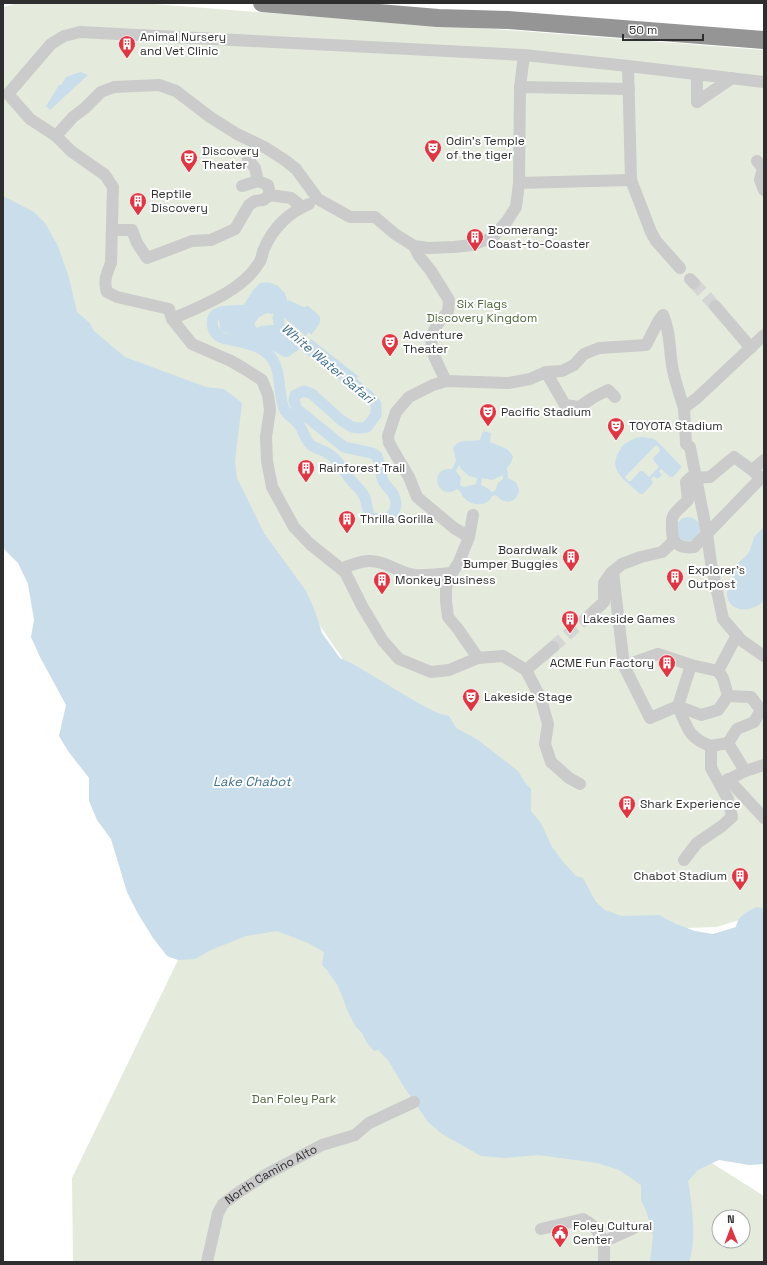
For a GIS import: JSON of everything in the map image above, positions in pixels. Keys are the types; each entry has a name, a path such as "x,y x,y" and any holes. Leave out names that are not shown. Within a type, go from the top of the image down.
{"highway":[{"path":"262,3 438,18 508,20 764,40"}],"street":[{"path":"580,784 569,778 551,762 546,744 548,724 541,699 526,670 503,656 478,658 449,670 431,672 399,659 383,641 362,606 345,572 310,544 294,527 272,487 267,461 266,437 270,410 268,396 262,380 231,361 192,344 172,319 168,309 131,299 117,297 107,292 105,285 106,275 111,263 113,187 105,175 72,151 56,136 30,119 5,95 52,44 64,36 80,32 524,55 764,82"},
{"path":"56,136 73,117 85,108 101,92 114,87 159,86 176,91 210,118 237,134 266,148 286,161 296,169 318,199 350,217 375,218 414,246 428,248 472,245 493,237 507,221 516,207 519,183 520,87 524,55"},
{"path":"628,66 631,180 650,232 680,268"},
{"path":"698,74 697,102 732,78"},
{"path":"520,87 629,89"},
{"path":"248,159 255,168 258,181"},
{"path":"757,161 763,168 760,180 764,190"},
{"path":"519,183 631,180"},
{"path":"250,205 244,196 243,185 258,181 268,185 270,195"},
{"path":"112,230 132,230 137,244 147,258 192,241 211,240 235,229 250,205 255,201 263,200 270,195 291,198 302,207"},
{"path":"172,319 229,292 245,279 260,263 265,248 277,227 286,217 318,199"},
{"path":"414,246 419,256 431,271 449,300 448,312 438,322 431,336 432,352 446,381"},
{"path":"715,306 752,348"},
{"path":"469,537 454,528 417,497 408,477 389,443 388,436 396,412 409,398 433,385 446,381 508,383 530,379 546,372 562,372 574,365 584,354 599,348 646,345 658,320 663,315 666,322 670,343 673,370 684,408 686,444 690,447 696,478 694,499 707,534 711,563 723,619 741,640 764,656"},
{"path":"684,408 752,348 764,335"},
{"path":"546,372 565,405 579,407 608,390 615,397"},
{"path":"694,499 673,516 672,533 674,541 686,548 694,547 761,478 734,457 710,477 696,478"},
{"path":"752,470 764,460"},
{"path":"473,515 469,537 459,562 446,587 446,601 448,617 478,658"},
{"path":"591,614 604,602 604,583 622,564 641,557 662,552 674,541"},
{"path":"341,569 368,560 393,567 405,573 416,575 452,573"},
{"path":"613,572 624,666 650,718 678,706 701,715 718,710 728,696"},
{"path":"718,671 737,635"},
{"path":"526,670 553,647"},
{"path":"624,666 658,654 691,665 718,671 723,678 728,696"},
{"path":"691,665 678,706 689,732 700,742 711,746 728,743 737,729 754,722 761,710 751,697 728,696"},
{"path":"728,743 745,771"},
{"path":"684,860 697,843 722,826 732,817 728,799 711,768 711,746"},
{"path":"764,765 745,771 726,780 764,818"},
{"name":"North Camino Alto","path":"207,1262 218,1213 223,1204 267,1174 322,1145 354,1135 369,1124 414,1102"},
{"path":"541,1229 583,1219 595,1227 604,1242 604,1262"},
{"path":"604,1242 634,1228"}],"green space":[{"name":"Six Flags Discovery Kingdom","path":"19,3 154,4 764,50 764,912 717,927 654,929 607,921 349,668 228,493 88,361 3,222 3,7"},
{"name":"Dan Foley Park","path":"216,882 696,1153 764,1196 764,1262 73,1262 72,1178"}],"water":[{"path":"81,72 88,75 50,110 46,106 59,85 61,85 66,77"},
{"name":"Lake Chabot","path":"3,196 34,212 45,223 58,246 69,278 77,312 90,323 94,331 125,357 206,387 224,389 242,403 235,461 237,478 264,533 306,591 315,611 322,633 340,658 437,713 449,716 456,728 478,740 518,771 531,789 531,811 541,823 552,847 576,876 583,878 596,902 605,910 621,916 659,915 676,924 695,931 713,934 736,927 738,920 750,910 757,907 764,909 764,1164 749,1165 719,1160 698,1170 688,1181 693,1233 693,1244 689,1262 650,1262 653,1236 647,1213 641,1200 641,1185 619,1170 597,1163 538,1155 506,1158 481,1156 442,1134 428,1122 388,1060 378,1050 374,1051 356,1027 348,1012 338,986 322,965 324,952 308,943 277,931 246,936 211,950 195,959 178,960 167,956 153,938 127,892 111,839 97,820 89,801 89,778 68,751 59,736 66,705 31,637 34,620 28,584 18,563 3,548"},
{"path":"269,292 275,294 277,300 276,307 273,314 267,313 259,317 254,324 257,328 261,326 284,324 307,342 311,339 358,376 350,388 300,349 288,357 284,357 256,341 220,330 219,319 222,315 245,313 252,308 259,298 265,293"},
{"path":"288,300 304,307 307,305 319,316 319,325 311,335 309,332 304,338 304,334 283,317 282,313"},
{"path":"483,431 491,433 490,442 507,449 513,456 511,463 507,468 508,478 516,482 519,490 516,498 510,502 506,502 496,495 492,496 490,500 484,504 472,503 465,499 457,489 450,492 445,492 438,484 437,478 439,473 444,470 452,469 456,461 453,448 458,443 480,440","holes":["459,465 460,468 469,476 477,478 476,484 464,487 460,485 461,478 456,471","503,475 503,479 498,483 495,491 491,492 489,489 481,485 482,478 492,480"]},
{"path":"643,437 654,439 681,466 673,477 670,477 661,469 659,471 662,475 657,479 654,476 651,479 653,483 643,494 640,494 622,478 617,471 615,463 617,455 623,445 635,438","holes":["656,445 659,447 660,451 653,458 659,467 649,477 643,471 640,471 631,481 628,481 625,477"]},
{"path":"688,517 696,521 700,529 696,537 688,541 680,537 676,529 680,521"},
{"path":"764,527 764,601 755,607 739,609 732,606 728,600 727,593 729,585 734,577 729,571 747,555 754,537"}],"waterway":[{"name":"White Water Safari","path":"263,288 274,290 280,296 282,302 278,318 280,327 323,359 369,396 376,404 376,415 367,427 359,428 352,427 342,421 312,394 304,391 295,395 294,401 297,409 344,447 372,453 377,456 383,481 392,492 396,503 395,510 388,518 381,520 370,517 361,491 339,463 326,452 311,445 298,424 286,412 282,402 276,366 268,354 251,344 221,338 214,330 212,322 216,314 224,311 247,310 263,288"}],"tunnel":[{"path":"694,283 715,306"},
{"path":"553,647 591,614"}],"place":[{"name":"Animal Nursery and Vet Clinic","path":"127,59"},
{"name":"Odin's Temple of the tiger","path":"433,163"},
{"name":"Discovery Theater","path":"189,173"},
{"name":"Reptile Discovery","path":"138,216"},
{"name":"Boomerang: Coast-to-Coaster","path":"475,252"},
{"name":"Adventure Theater","path":"390,357"},
{"name":"Pacific Stadium","path":"488,427"},
{"name":"TOYOTA Stadium","path":"616,441"},
{"name":"Rainforest Trail","path":"306,483"},
{"name":"Thrilla Gorilla","path":"347,534"},
{"name":"Boardwalk Bumper Buggies","path":"571,572"},
{"name":"Explorer's Outpost","path":"675,592"},
{"name":"Monkey Business","path":"382,595"},
{"name":"Lakeside Games","path":"570,634"},
{"name":"ACME Fun Factory","path":"667,678"},
{"name":"Lakeside Stage","path":"471,712"},
{"name":"Shark Experience","path":"627,819"},
{"name":"Chabot Stadium","path":"740,891"},
{"name":"Foley Cultural Center","path":"560,1248"}]}
